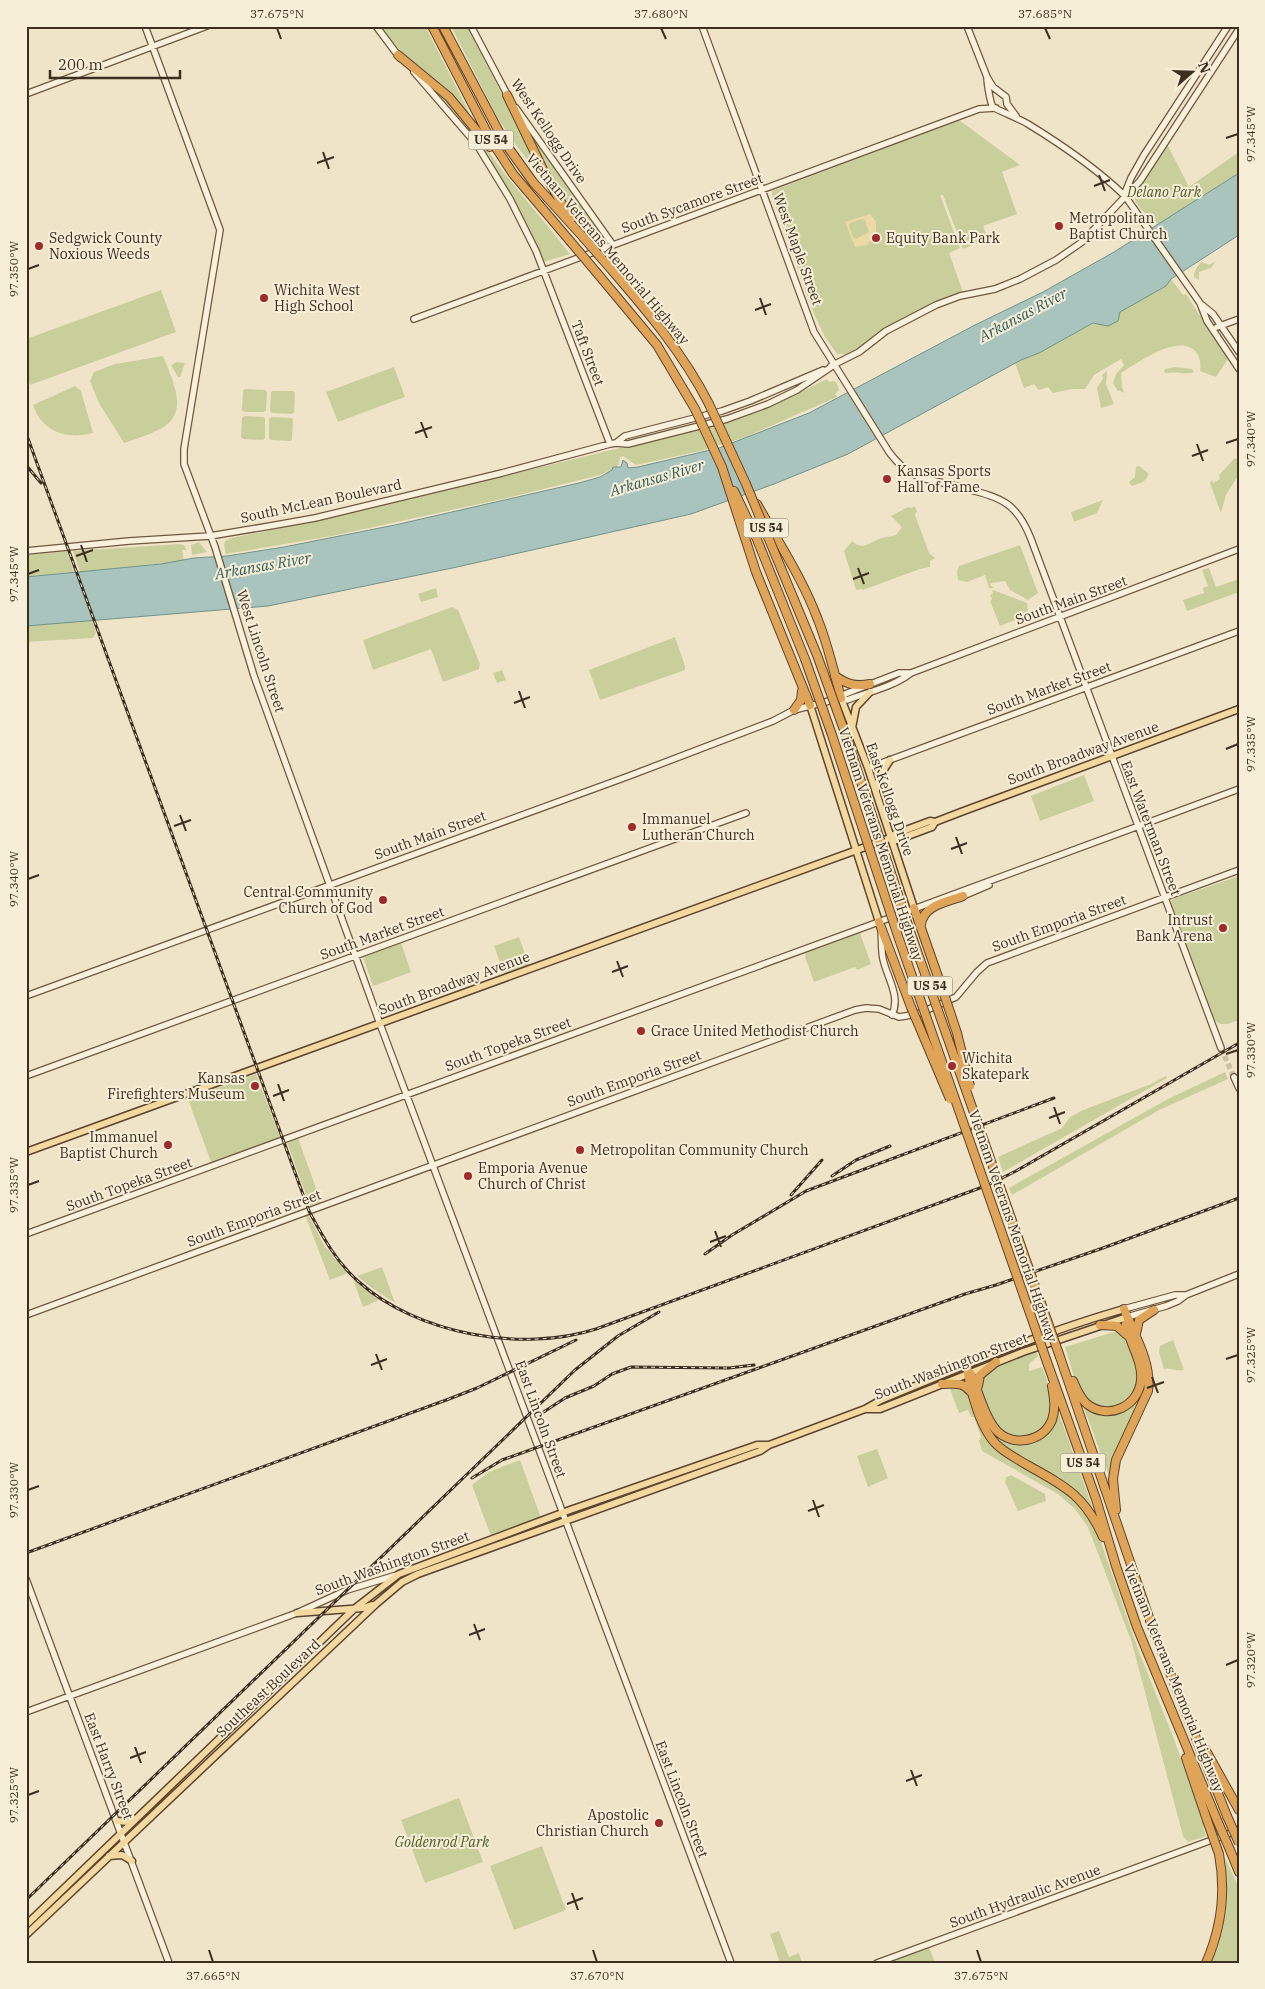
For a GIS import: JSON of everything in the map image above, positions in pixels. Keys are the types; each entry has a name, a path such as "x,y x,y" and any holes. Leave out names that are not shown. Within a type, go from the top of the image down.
{"highway":[{"name":"Vietnam Veterans Memorial Highway","path":"432,26 491,140 513,174 657,345 694,409 756,537 805,659 832,735 898,936 1096,1499 1116,1566 1158,1679 1239,1872"},
{"name":"Vietnam Veterans Memorial Highway","path":"443,26 505,143 533,182 610,268 667,336 693,375 709,404 746,484 817,655 844,730 911,934 1060,1357 1122,1541 1172,1680 1239,1843"},
{"path":"398,55 448,97 513,174"},
{"path":"507,96 548,180 583,237"},
{"path":"722,467 756,572 810,706"},
{"path":"746,484 806,592 818,619 828,646 841,698"},
{"path":"835,676 854,686 870,688"},
{"path":"794,710 802,700 801,684"},
{"path":"921,927 922,920 928,910 963,896"},
{"path":"914,908 957,1033 984,1139"},
{"path":"879,922 911,1008 970,1142"},
{"path":"1060,1357 1085,1402 1102,1411 1118,1410 1133,1400 1137,1395 1141,1382 1140,1366 1131,1342 1124,1309"},
{"path":"1122,1541 1116,1512 1113,1479 1116,1460 1148,1390 1149,1379 1136,1334 1137,1324 1142,1317 1154,1310"},
{"path":"1126,1318 1142,1353"},
{"path":"1100,1325 1121,1328 1131,1342"},
{"path":"996,1362 980,1375 978,1380 976,1392 985,1428 994,1443 1007,1453 1073,1492 1084,1503 1094,1518 1116,1566"},
{"path":"968,1370 992,1425 1001,1434 1017,1440 1026,1440 1037,1436 1047,1428 1054,1411 1054,1396 1047,1362"},
{"path":"942,1384 959,1383 976,1392"},
{"path":"1158,1679 1219,1854 1223,1887 1222,1914 1206,1963"},
{"path":"1172,1680 1214,1766 1239,1810"}],"main road":[{"path":"852,729 856,707 870,688"},
{"name":"East Kellogg Drive","path":"841,698 868,768 914,908"},
{"path":"810,706 879,922"},
{"name":"South Broadway Avenue","path":"26,1152 890,838 897,840 932,827 935,822 1239,709"},
{"path":"876,794 880,775 890,760"},
{"name":"South Washington Street","path":"865,1409 880,1409 942,1384 968,1370 1076,1323 1124,1309"},
{"name":"South Washington Street","path":"566,1521 760,1451 769,1445 865,1409 881,1400 1100,1325 1126,1318"},
{"name":"South Washington Street","path":"399,1574 562,1513 757,1445 769,1445"},
{"name":"Southeast Boulevard","path":"26,1925 402,1582 418,1574 566,1521"},
{"name":"Southeast Boulevard","path":"26,1935 108,1856 137,1818 354,1609 399,1574"},
{"path":"297,1613 354,1609 376,1604"},
{"path":"117,1821 128,1822 137,1818"},
{"path":"108,1856 122,1855 132,1861"}],"street":[{"name":"West Lincoln Street","path":"145,26 220,230 184,454 189,479 214,547 254,676 331,885"},
{"path":"26,94 207,26"},
{"path":"376,26 398,55 477,144 510,199 536,251 543,271"},
{"name":"West Kellogg Drive","path":"471,26 507,96 613,245"},
{"name":"West Maple Street","path":"702,26 811,324 834,365 889,452 904,469 921,478 995,496"},
{"path":"967,26 986,77 992,105 1016,116 1113,184 1125,196 1200,303 1207,321 1239,369"},
{"path":"1125,196 1131,178 1144,155 1228,26"},
{"path":"834,365 858,352 886,330 936,306 960,296 1007,284 1056,260 1092,233 1140,181 1239,29"},
{"path":"986,77 993,87 1006,97 1007,104 1016,116"},
{"path":"991,99 995,94 1001,93"},
{"name":"South Sycamore Street","path":"414,318 979,109 991,99"},
{"path":"998,109 1007,104"},
{"name":"South Sycamore Street","path":"979,109 998,109"},
{"name":"Taft Street","path":"543,271 613,444"},
{"path":"1200,303 1213,314 1239,352"},
{"path":"1212,329 1239,319"},
{"name":"South McLean Boulevard","path":"613,444 625,436 714,413 750,401 834,365"},
{"name":"South McLean Boulevard","path":"26,551 129,541 210,536 321,517 613,444 628,444 693,428 746,412 792,393 834,365"},
{"name":"East Waterman Street","path":"995,496 1014,509 1029,534 1221,1048"},
{"name":"South Main Street","path":"26,996 634,774 767,724 794,710 841,698 847,700 899,673 911,672 1146,586 1239,549"},
{"name":"South Market Street","path":"868,768 1239,631"},
{"name":"South Topeka Street","path":"26,1234 914,908 1000,879 1239,789"},
{"name":"South Market Street","path":"26,1076 746,813"},
{"name":"South Emporia Street","path":"26,1315 855,1010 873,1009 906,1017 918,1014 956,997 987,963 1239,870"},
{"name":"South Topeka Street","path":"963,896 1000,879"},
{"name":"East Lincoln Street","path":"331,885 380,1024 562,1513 732,1962"},
{"path":"879,922 883,958 895,1001 895,1009 892,1015"},
{"path":"1234,1077 1239,1088"},
{"name":"South Washington Street","path":"1126,1318 1178,1301 1186,1295 1239,1274"},
{"name":"South Washington Street","path":"1124,1309 1175,1295 1186,1295"},
{"name":"South Washington Street","path":"26,1712 297,1613 348,1590 399,1574"},
{"name":"East Harry Street","path":"26,1579 169,1963"},
{"name":"South Hydraulic Avenue","path":"877,1963 1239,1830"}],"green space":[{"path":"380,26 425,26 470,114 401,51"},
{"path":"451,26 467,26 547,182 545,183 510,137 496,115"},
{"path":"431,87 440,92 460,113 505,174 570,254 543,262 522,214 495,170 465,127"},
{"path":"959,120 1020,165 1002,172 1017,214 983,226 988,239 963,249 943,195 940,195 960,248 949,253 963,292 945,298 885,329 861,347 846,354 837,354 825,337 814,314 772,197 772,191"},
{"path":"528,129 603,236 603,241 598,244 562,198 526,130"},
{"name":"Delano Park","path":"1167,144 1189,187 1239,152 1239,173 1158,224 1140,208 1134,196"},
{"path":"1216,261 1211,268 1199,272 1199,280 1194,277 1196,269 1202,262 1209,265"},
{"path":"1171,279 1183,295 1186,294 1228,359 1216,377 1200,371 1200,361 1196,352 1189,347 1179,346 1169,347 1147,357 1121,373 1122,387 1125,393 1117,390 1113,383 1116,374 1124,365 1121,359 1094,375 1085,389 1072,389 1053,393 1048,387 1039,390 1034,384 1024,388 1015,363 1039,353 1094,323 1108,326 1120,312 1166,286"},
{"path":"161,290 176,332 30,385 26,373 26,339"},
{"path":"163,356 174,385 177,405 175,414 160,429 124,443 99,403 90,381 94,372 115,364"},
{"path":"177,362 185,363 180,377 178,377 171,365"},
{"path":"394,367 405,397 338,422 326,392"},
{"path":"1175,367 1192,369 1194,372 1164,372 1165,369"},
{"path":"1107,371 1106,384 1114,404 1101,408 1097,388 1103,378 1102,375"},
{"path":"827,379 829,382 837,383 839,390 835,394 837,397 743,438 700,451 636,465 623,456 620,458 617,467 600,475 507,498 332,536 226,554 225,541 231,538 322,520 727,422 789,398"},
{"path":"75,386 81,391 93,433 74,435 57,432 43,422 33,405"},
{"path":"245,389 265,390 267,392 266,411 244,412 242,410 243,391"},
{"path":"293,391 295,393 294,412 292,414 272,413 270,411 271,392"},
{"path":"244,416 264,417 265,438 263,440 243,439 241,437 242,418"},
{"path":"272,417 292,418 291,441 271,440 269,438 269,419"},
{"path":"1235,458 1239,460 1239,474 1226,495 1221,513 1210,483 1212,480 1213,483 1220,479 1219,475"},
{"path":"1139,466 1148,473 1148,476 1143,482 1132,486 1129,482 1135,477 1136,467"},
{"path":"1103,500 1097,513 1074,522 1071,512"},
{"path":"914,506 917,511 915,515 929,553 935,558 930,561 930,567 863,590 856,590 844,551 852,541 862,546 881,538 896,535 902,527 891,516"},
{"path":"199,542 207,552 192,555 191,545"},
{"path":"181,544 185,546 186,550 182,550 184,561 80,572 73,551"},
{"path":"1020,545 1038,593 1028,600 1010,590 1005,581 991,583 990,585 994,588 989,588 985,575 967,582 958,580 957,571 959,566"},
{"path":"67,551 74,572 26,577 26,555"},
{"path":"1209,568 1216,587 1239,579 1239,592 1187,611 1183,600 1204,593 1203,588 1208,586 1202,570"},
{"path":"436,588 438,597 421,602 418,594"},
{"path":"993,590 1027,603 1028,615 1000,626 990,601 992,599 990,595 993,593"},
{"path":"452,607 458,610 480,664 479,669 443,682 431,649 373,670 363,640"},
{"path":"92,620 96,633 93,638 26,642 26,626"},
{"path":"675,637 685,670 600,700 589,670"},
{"path":"502,670 506,680 497,683 493,673"},
{"path":"1084,775 1094,801 1040,821 1031,796"},
{"path":"1239,876 1239,1020 1220,1024 1215,1020 1171,902 1173,899"},
{"path":"860,933 871,964 857,970 855,967 814,982 805,957 806,953"},
{"path":"519,937 529,965 504,974 494,946"},
{"path":"401,943 411,972 373,986 363,957"},
{"path":"1225,1072 1228,1079 1159,1110 1012,1195 1009,1188 1168,1099"},
{"path":"256,1074 280,1137 211,1162 188,1099"},
{"path":"1166,1076 1167,1078 1003,1172 998,1157 1062,1128 1070,1117 1083,1110 1151,1084"},
{"path":"298,1138 321,1202 310,1206 287,1142"},
{"path":"308,1214 324,1245 348,1273 330,1280 305,1215"},
{"path":"382,1267 395,1303 357,1276"},
{"path":"353,1279 379,1300 363,1307"},
{"path":"1117,1331 1124,1332 1133,1352 1139,1372 1138,1381 1135,1390 1124,1403 1107,1409 1099,1408 1085,1399 1081,1393 1065,1347"},
{"path":"1173,1340 1184,1370 1164,1369 1159,1352 1160,1346"},
{"path":"1036,1352 1038,1356 1029,1364 1029,1371 1042,1367 1051,1397 1049,1416 1040,1430 1033,1435 1025,1438 1009,1436 1001,1431 993,1419 982,1392 981,1379 991,1369"},
{"path":"1144,1376 1147,1386 1110,1479 1083,1405 1092,1410 1125,1409"},
{"path":"954,1385 969,1391 985,1433 1069,1491 1095,1525 1139,1652 1174,1739 1205,1826 1203,1827 1206,1836 1188,1842 1183,1836 1132,1643 1088,1527 1075,1509 1058,1494 982,1451 979,1441 981,1437 974,1417 971,1417 968,1410 959,1413 949,1386"},
{"path":"1056,1410 1058,1411 1092,1506 1090,1507 1064,1483 1019,1457 1006,1447 994,1434 985,1419 997,1434 1035,1440"},
{"path":"877,1449 888,1478 868,1487 857,1456"},
{"path":"520,1460 541,1518 491,1536 472,1485 489,1472"},
{"path":"1011,1475 1045,1494 1046,1501 1018,1511 1005,1482 1006,1477"},
{"name":"Goldenrod Park","path":"459,1798 483,1862 425,1883 401,1820"},
{"path":"542,1846 566,1910 514,1930 490,1866"},
{"path":"1225,1858 1239,1888 1239,1963 1211,1963 1221,1937 1226,1912"},
{"path":"779,1931 789,1957 799,1953 802,1963 780,1963 770,1934"},
{"path":"929,1947 935,1963 889,1963 889,1962"}],"sand":[{"path":"870,214 876,222 876,235 867,245 855,247 845,222","holes":["862,219 865,220 869,232 856,239 853,237 849,226 850,223"]}],"water":[{"name":"Arkansas River","path":"1239,173 1239,235 1171,279 1166,286 1120,312 1118,321 1108,326 1093,323 848,454 774,484 691,514 457,567 268,606 26,626 26,577 161,564 284,547 395,525 579,483 600,477 612,470 613,467 621,467 623,460 627,463 628,468 638,467 719,448 809,413 975,325 1043,292 1114,252"}],"tunnel":[{"path":"1221,1048 1234,1077"}],"railway":[{"path":"26,433 309,1211 343,1266 359,1282 383,1300 410,1315 440,1326 472,1334 504,1338 536,1339 567,1336 596,1329 988,1185 1016,1171 1239,1043"},
{"path":"26,465 41,483"},
{"path":"705,1254 732,1235 806,1191 1054,1098"},
{"path":"832,1176 856,1160 890,1146"},
{"path":"791,1195 822,1160"},
{"path":"472,1478 502,1460 965,1294 1103,1248 1239,1198"},
{"path":"26,1900 575,1370 618,1336 659,1312"},
{"path":"26,1553 449,1399 477,1388 576,1340"},
{"path":"536,1417 565,1398 594,1386 612,1374 631,1367 729,1368 754,1365"}],"place":[{"name":"Metropolitan Baptist Church","path":"1059,226"},
{"name":"Equity Bank Park","path":"876,238"},
{"name":"Sedgwick County Noxious Weeds","path":"39,246"},
{"name":"Wichita West High School","path":"264,298"},
{"name":"Kansas Sports Hall of Fame","path":"887,479"},
{"name":"Immanuel Lutheran Church","path":"632,827"},
{"name":"Central Community Church of God","path":"383,900"},
{"name":"Intrust Bank Arena","path":"1223,928"},
{"name":"Grace United Methodist Church","path":"641,1031"},
{"name":"Wichita Skatepark","path":"952,1066"},
{"name":"Kansas Firefighters Museum","path":"255,1086"},
{"name":"Immanuel Baptist Church","path":"168,1145"},
{"name":"Metropolitan Community Church","path":"580,1150"},
{"name":"Emporia Avenue Church of Christ","path":"468,1176"},
{"name":"Apostolic Christian Church","path":"659,1823"}]}
